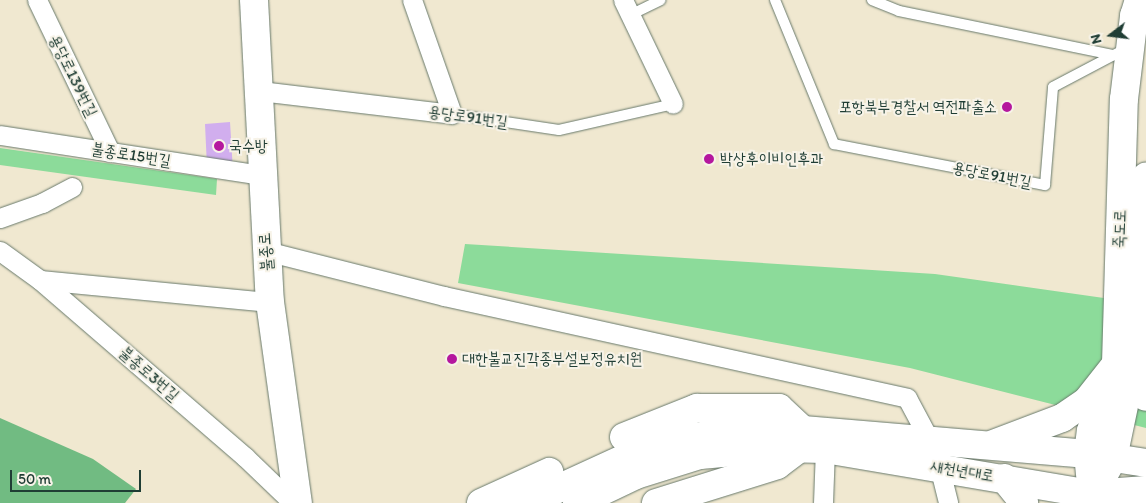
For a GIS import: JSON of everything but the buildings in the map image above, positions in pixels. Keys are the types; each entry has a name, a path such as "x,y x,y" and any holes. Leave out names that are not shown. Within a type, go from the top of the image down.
{"main road":[{"name":"불종로","path":"254,0 260,91 261,175 270,302 298,503"},
{"name":"죽도로","path":"1124,366 1124,99 1130,48 1139,0"},
{"name":"죽도로","path":"1087,498 1101,456 1124,366 1146,177"},
{"path":"990,445 1020,431 1062,418 1087,401 1124,366 1146,397"},
{"path":"481,503 611,442 697,408 779,408 789,439 777,465 656,503"},
{"path":"527,503 658,443 725,432 789,439"},
{"path":"577,503 636,475 700,455 789,439"},
{"name":"새천년대로","path":"789,439 930,440 1101,456 1146,463"},
{"name":"새천년대로","path":"789,439 825,449 1004,478 1087,498 1146,490"},
{"path":"1004,478 1024,503"}],"street":[{"name":"용당로139번길","path":"36,0 110,152"},
{"path":"412,0 452,114"},
{"path":"627,7 673,104"},
{"name":"용당로91번길","path":"260,91 452,114"},
{"name":"불종로15번길","path":"0,135 261,175"},
{"path":"0,218 42,203 72,187"},
{"name":"불종로3번길","path":"0,251 40,280 245,457 293,503"},
{"path":"266,251 444,296 907,398 930,440"},
{"path":"40,280 270,302"},
{"path":"823,503 825,449"},
{"path":"939,466 948,503"}],"lane":[{"path":"627,7 661,0"},
{"name":"용당로91번길","path":"775,0 834,144 1045,185 1053,87 1130,48"},
{"path":"872,0 899,11 1130,48"},
{"name":"용당로91번길","path":"452,114 559,130 673,104"}],"green space":[{"path":"0,148 217,179 216,195 0,165"},
{"path":"465,244 935,274 1146,304 1146,428 910,368 458,283"},
{"path":"0,418 93,459 136,489 125,503 0,503"}],"place":[{"name":"포항북부경찰서 역전파출소","path":"1007,107"},
{"name":"국수방","path":"219,146"},
{"name":"박상후이비인후과","path":"709,159"},
{"name":"대한불교진각종부설보정유치원","path":"452,359"}]}
